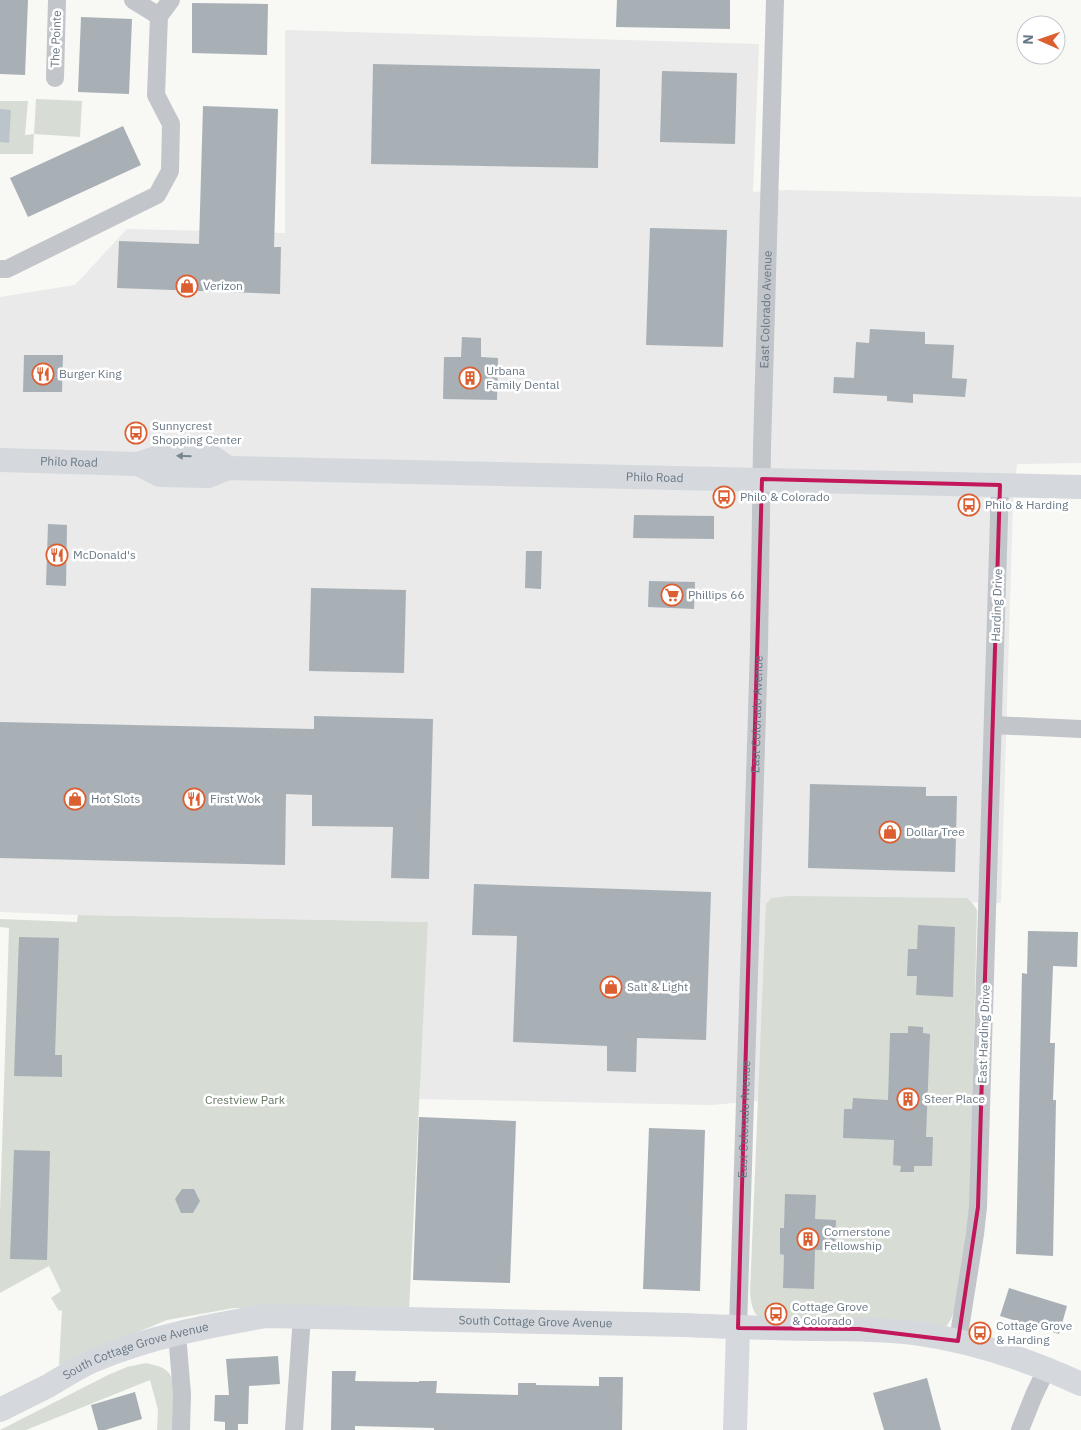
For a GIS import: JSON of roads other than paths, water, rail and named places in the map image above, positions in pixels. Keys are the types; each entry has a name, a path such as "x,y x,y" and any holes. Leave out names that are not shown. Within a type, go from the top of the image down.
{"street":[{"name":"The Pointe","path":"55,78 57,0"},
{"path":"133,0 159,16"},
{"path":"0,269 7,269 157,196 170,171 171,124 156,95 159,16 171,0"},
{"name":"East Colorado Avenue","path":"735,1430 758,676 762,437 775,0"},
{"name":"Philo Road","path":"0,460 138,464 160,475 208,476 228,468 1081,487"},
{"name":"Harding Drive","path":"993,726 1000,485"},
{"path":"993,726 1081,729"},
{"name":"East Harding Drive","path":"958,1341 978,1207 993,726"},
{"name":"South Cottage Grove Avenue","path":"0,1410 92,1361 124,1349 218,1324 266,1316 683,1325 738,1328 859,1329 914,1333 958,1341 1006,1353 1047,1368 1081,1384"},
{"path":"294,1430 302,1316"},
{"path":"177,1334 182,1394 181,1430"},
{"path":"1020,1430 1047,1368"}],"place":[{"name":"Verizon","path":"187,286"},
{"name":"Burger King","path":"43,374"},
{"name":"Urbana Family Dental","path":"470,378"},
{"name":"Sunnycrest Shopping Center","path":"136,433"},
{"name":"Philo & Colorado","path":"724,497"},
{"name":"Philo & Harding","path":"969,505"},
{"name":"McDonald's","path":"57,555"},
{"name":"Phillips 66","path":"672,595"},
{"name":"Hot Slots","path":"75,799"},
{"name":"First Wok","path":"194,799"},
{"name":"Dollar Tree","path":"890,832"},
{"name":"Salt & Light","path":"611,987"},
{"name":"Steer Place","path":"908,1099"},
{"name":"Cornerstone Fellowship","path":"808,1239"},
{"name":"Cottage Grove & Colorado","path":"776,1314"},
{"name":"Cottage Grove & Harding","path":"980,1333"}],"park label":[{"name":"Crestview Park","path":"245,1100"}]}
